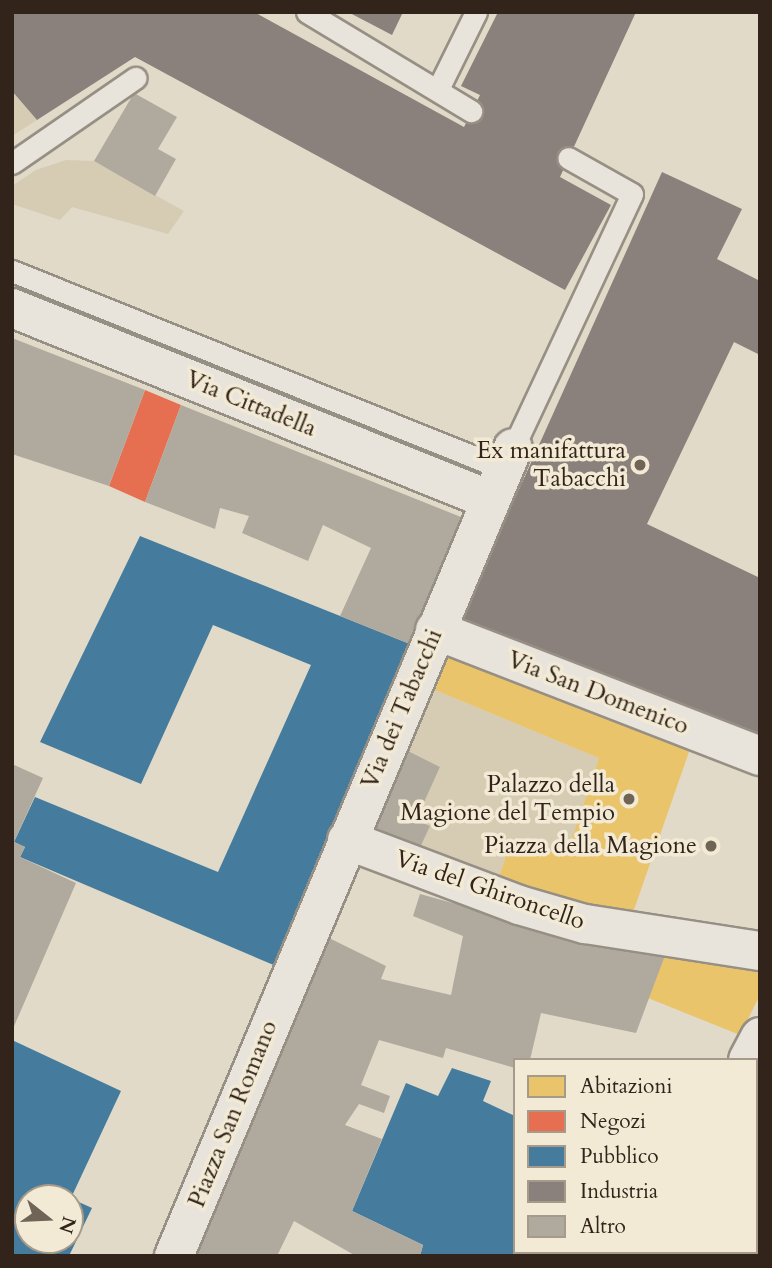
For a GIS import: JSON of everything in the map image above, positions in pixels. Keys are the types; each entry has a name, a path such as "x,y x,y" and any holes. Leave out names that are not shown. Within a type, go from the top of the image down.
{"street":[{"name":"Via Cittadella","path":"12,308 502,472"},
{"name":"Via dei Tabacchi","path":"292,971 502,472"},
{"name":"Via San Domenico","path":"435,630 760,756"},
{"name":"Via del Ghironcello","path":"346,840 519,905 585,923 760,951"},
{"name":"Piazza San Romano","path":"174,1256 292,971"},
{"path":"749,1058 760,1037"}],"lane":[{"path":"307,12 439,89 471,111"},
{"path":"439,89 476,12"},
{"path":"12,163 135,78"},
{"path":"12,271 502,472 632,194 568,158"}],"shaded area":[{"path":"12,91 37,120 12,136"},
{"path":"66,160 94,161 184,211 168,234 72,207 60,220 12,204 12,186 36,170"},
{"path":"435,690 599,758 566,856 512,840 497,882 419,850 430,826 416,820 440,767 408,751"}],"building: Abitazioni":[{"name":"Palazzo della Magione del Tempio","path":"451,650 690,749 629,924 497,882 512,840 566,856 599,758 435,690"},
{"path":"670,942 760,957 760,995 740,1035 648,998"}],"building: Negozi":[{"path":"145,390 181,405 145,502 109,486"},
{"path":"758,1246 760,1256 671,1256 758,1254"}],"building: Pubblico":[{"path":"140,536 415,646 276,966 20,857 25,847 14,842 35,797 218,872 311,665 213,625 141,784 40,742"},
{"path":"12,1040 121,1091 78,1184 14,1184 14,1254 70,1254 69,1256 12,1256"},
{"path":"452,1068 491,1081 483,1101 513,1115 513,1254 640,1254 639,1256 420,1256 423,1245 352,1211 406,1083 438,1096"},
{"path":"84,1204 92,1208 84,1225"}],"building: Industria":[{"path":"12,12 254,12 464,127 480,95 461,86 498,12 636,12 560,177 611,205 565,290 135,57 37,120 12,91"},
{"path":"348,12 403,12 392,35"},
{"path":"662,172 742,209 717,259 760,281 760,355 734,342 647,524 760,578 760,745 461,618"}],"building: Altro":[{"path":"134,93 177,117 158,149 176,159 155,196 94,161"},
{"path":"12,338 145,390 109,486 12,454"},
{"path":"181,405 471,521 415,646 340,616 371,548 323,525 308,561 242,533 249,516 220,508 215,529 145,502"},
{"path":"408,751 440,767 416,820 430,826 419,850 373,829"},
{"path":"12,764 43,778 14,842 25,847 20,857 76,883 12,1031"},
{"path":"420,894 536,926 670,942 636,1033 541,1013 530,1058 513,1058 513,1067 446,1048 443,1058 379,1040 361,1085 390,1096 384,1113 359,1104 345,1125 382,1139 352,1211 423,1245 420,1256 356,1256 294,1221 277,1256 191,1256 325,936 386,966 381,979 451,995 463,936 413,916"},
{"path":"758,1116 760,1116 758,1236"}],"place":[{"name":"Ex manifattura Tabacchi","path":"640,465"},
{"name":"Palazzo della Magione del Tempio","path":"629,799"},
{"name":"Piazza della Magione","path":"711,846"}]}
